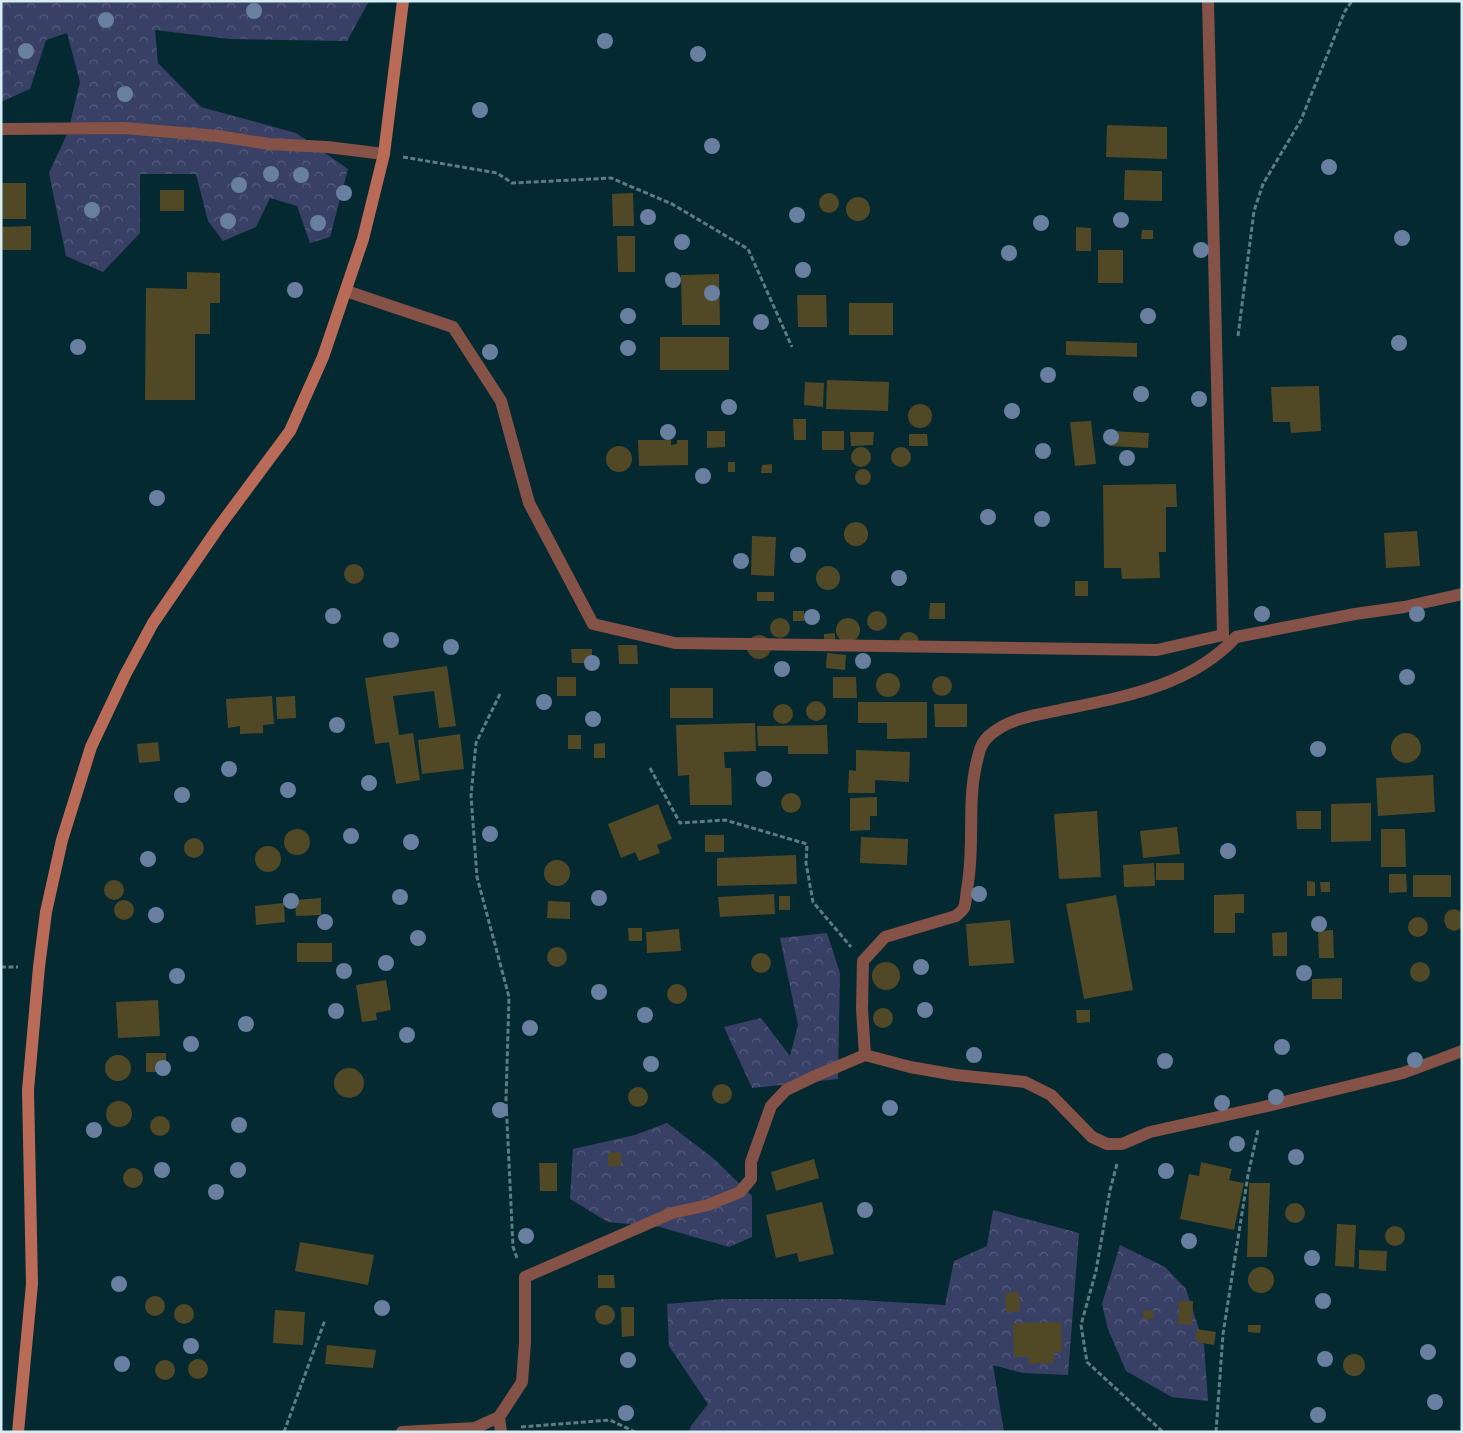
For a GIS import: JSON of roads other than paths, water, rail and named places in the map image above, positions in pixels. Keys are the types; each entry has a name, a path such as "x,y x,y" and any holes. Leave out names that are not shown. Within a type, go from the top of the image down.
{"street":[{"path":"18,1432 32,1284 28,1090 39,966 46,912 62,840 90,747 153,623 218,528 290,431 323,357 363,239 384,154 403,1"},
{"path":"346,290 453,327 501,401 529,503 593,624 675,643 1157,650 1223,635 1208,1"},
{"path":"1,129 124,128 384,154"},
{"path":"865,1055 862,1009 862,960 885,937 956,916 964,908 970,875 972,782 981,744 999,728 1018,719 1125,697 1176,680 1209,662 1236,638 1355,614 1404,607 1462,594"},
{"path":"402,1432 500,1426 522,1382 525,1342 525,1277 672,1213 708,1205 740,1192 751,1179 751,1162 771,1106 786,1090 865,1055 910,1067 956,1075 1025,1082 1051,1095 1092,1137 1107,1144 1122,1144 1150,1132 1402,1073 1462,1052"}]}
